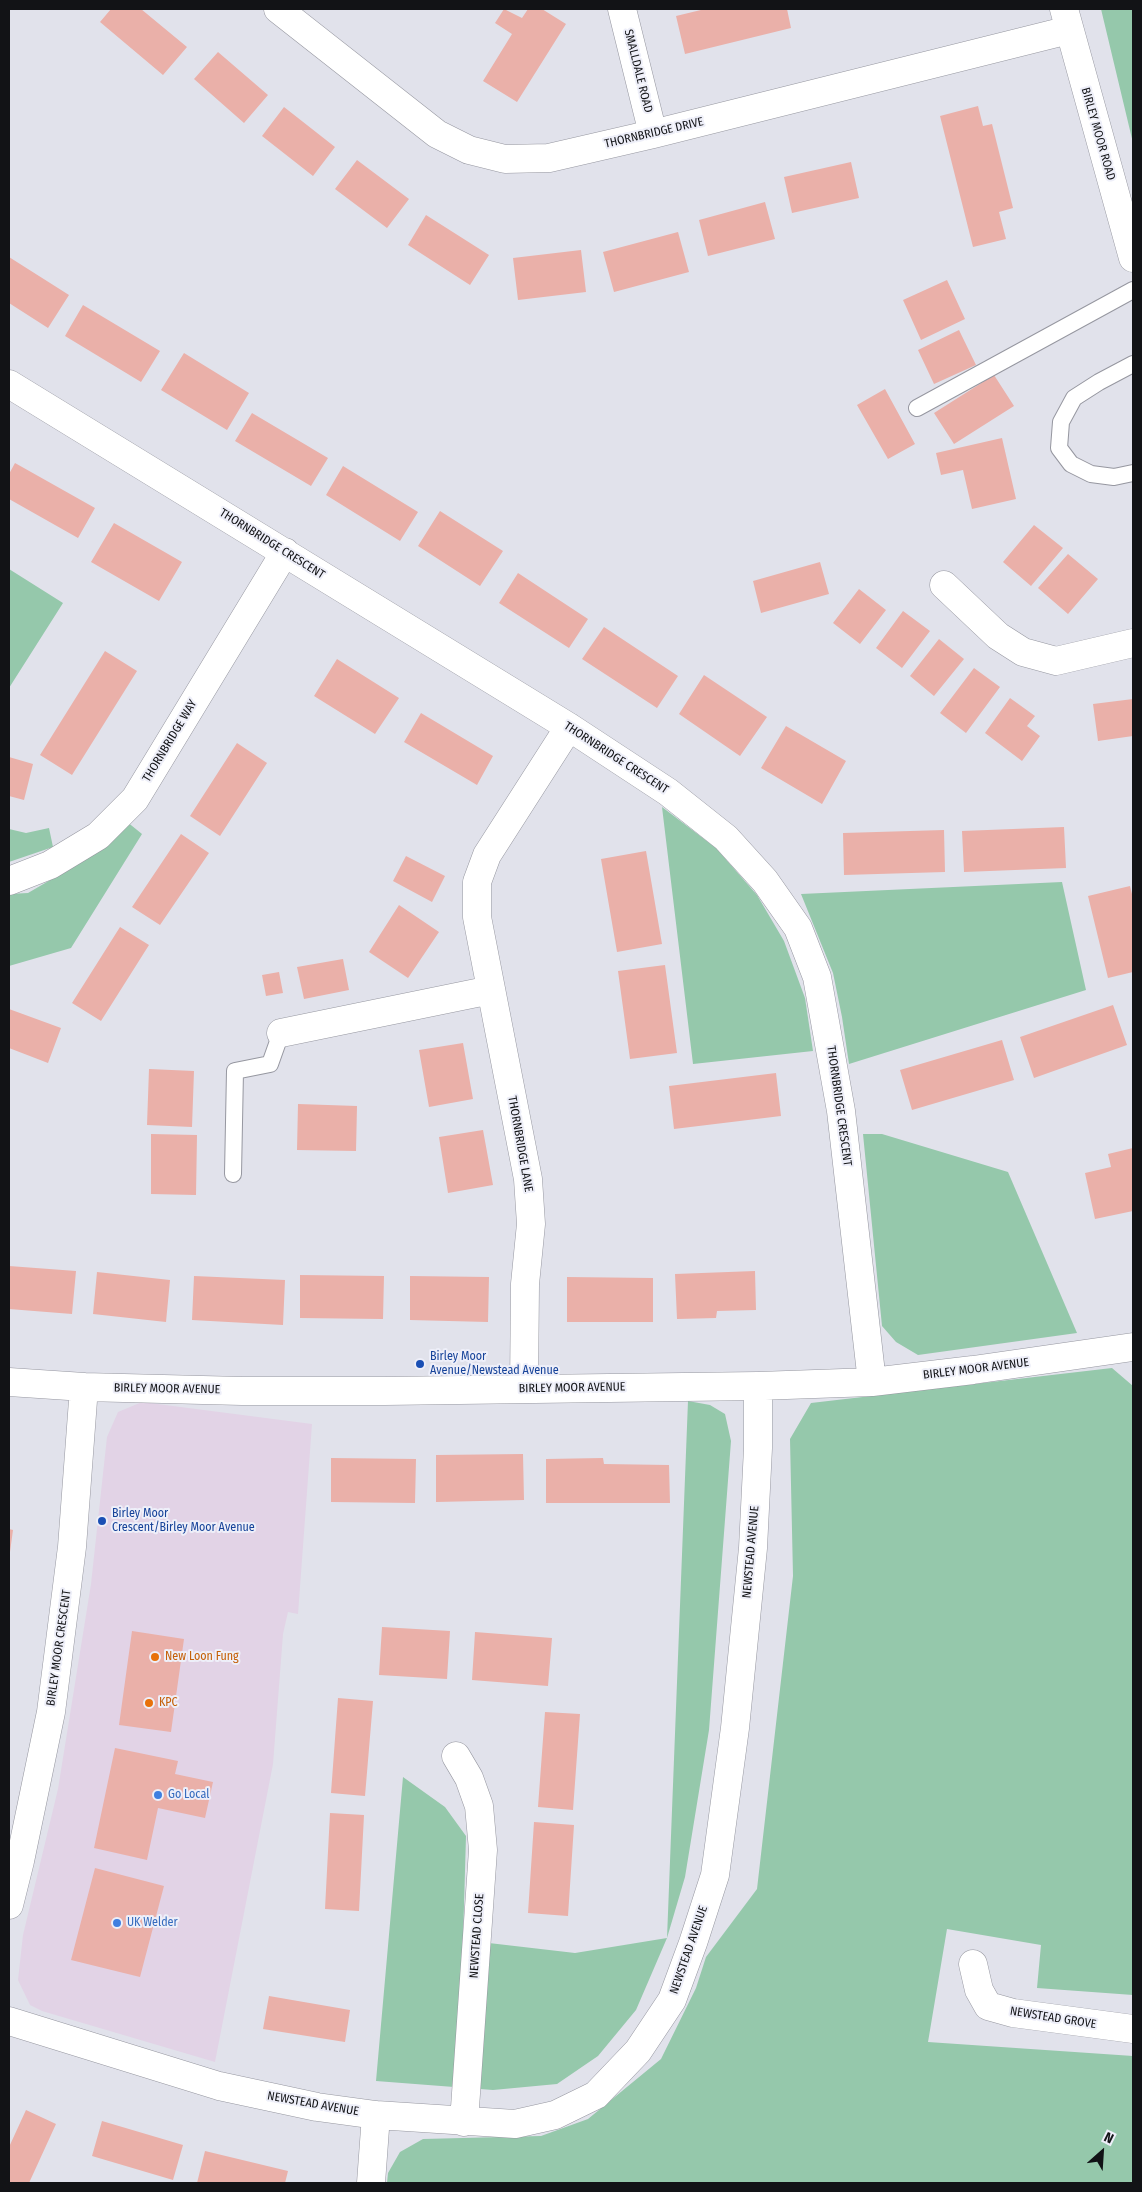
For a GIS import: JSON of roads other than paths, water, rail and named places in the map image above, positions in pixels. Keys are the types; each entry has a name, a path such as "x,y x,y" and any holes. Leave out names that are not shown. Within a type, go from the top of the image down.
{"street":[{"name":"THORNBRIDGE DRIVE","path":"278,9 437,134 469,150 505,159 550,158 653,134 1066,19"},
{"name":"SMALLDALE ROAD","path":"622,9 653,134"},
{"name":"BIRLEY MOOR ROAD","path":"1066,19 1133,258"},
{"name":"THORNBRIDGE CRESCENT","path":"9,384 569,727 679,800 726,838 766,881 798,928 817,977 841,1111 872,1382"},
{"name":"THORNBRIDGE WAY","path":"9,881 50,865 98,836 135,799 285,552"},
{"path":"944,585 998,636 1023,652 1056,661 1133,643"},
{"name":"THORNBRIDGE LANE","path":"524,1389 526,1284 531,1224 528,1179 477,917 477,882 487,855 569,727"},
{"path":"281,1033 491,990"},
{"name":"BIRLEY MOOR AVENUE","path":"9,1382 84,1387 271,1391 758,1386 872,1382 973,1370 1133,1347"},
{"name":"NEWSTEAD AVENUE","path":"9,2021 219,2086 317,2107 376,2115 514,2124 555,2115 596,2095 638,2051 672,2000 715,1875 734,1728 753,1548 758,1448 758,1386"},
{"name":"BIRLEY MOOR CRESCENT","path":"9,1905 14,1860 51,1712 72,1547 84,1387"},
{"name":"NEWSTEAD CLOSE","path":"456,1756 469,1778 479,1806 483,1850 464,2122"},
{"name":"NEWSTEAD GROVE","path":"973,1964 978,1990 988,2006 1013,2013 1133,2029"},
{"path":"371,2183 376,2115"}],"lane":[{"path":"917,408 1133,290"},
{"path":"1133,364 1074,398 1061,422 1059,448 1072,464 1091,474 1114,477 1133,473"},
{"path":"234,1174 235,1071 270,1064 281,1033"}],"place":[{"name":"Birley Moor Avenue/Newstead Avenue","path":"420,1364"},
{"name":"Birley Moor Crescent/Birley Moor Avenue","path":"102,1521"},
{"name":"New Loon Fung","path":"155,1657"},
{"name":"KPC","path":"149,1703"},
{"name":"Go Local","path":"158,1795"},
{"name":"UK Welder","path":"117,1923"}]}
